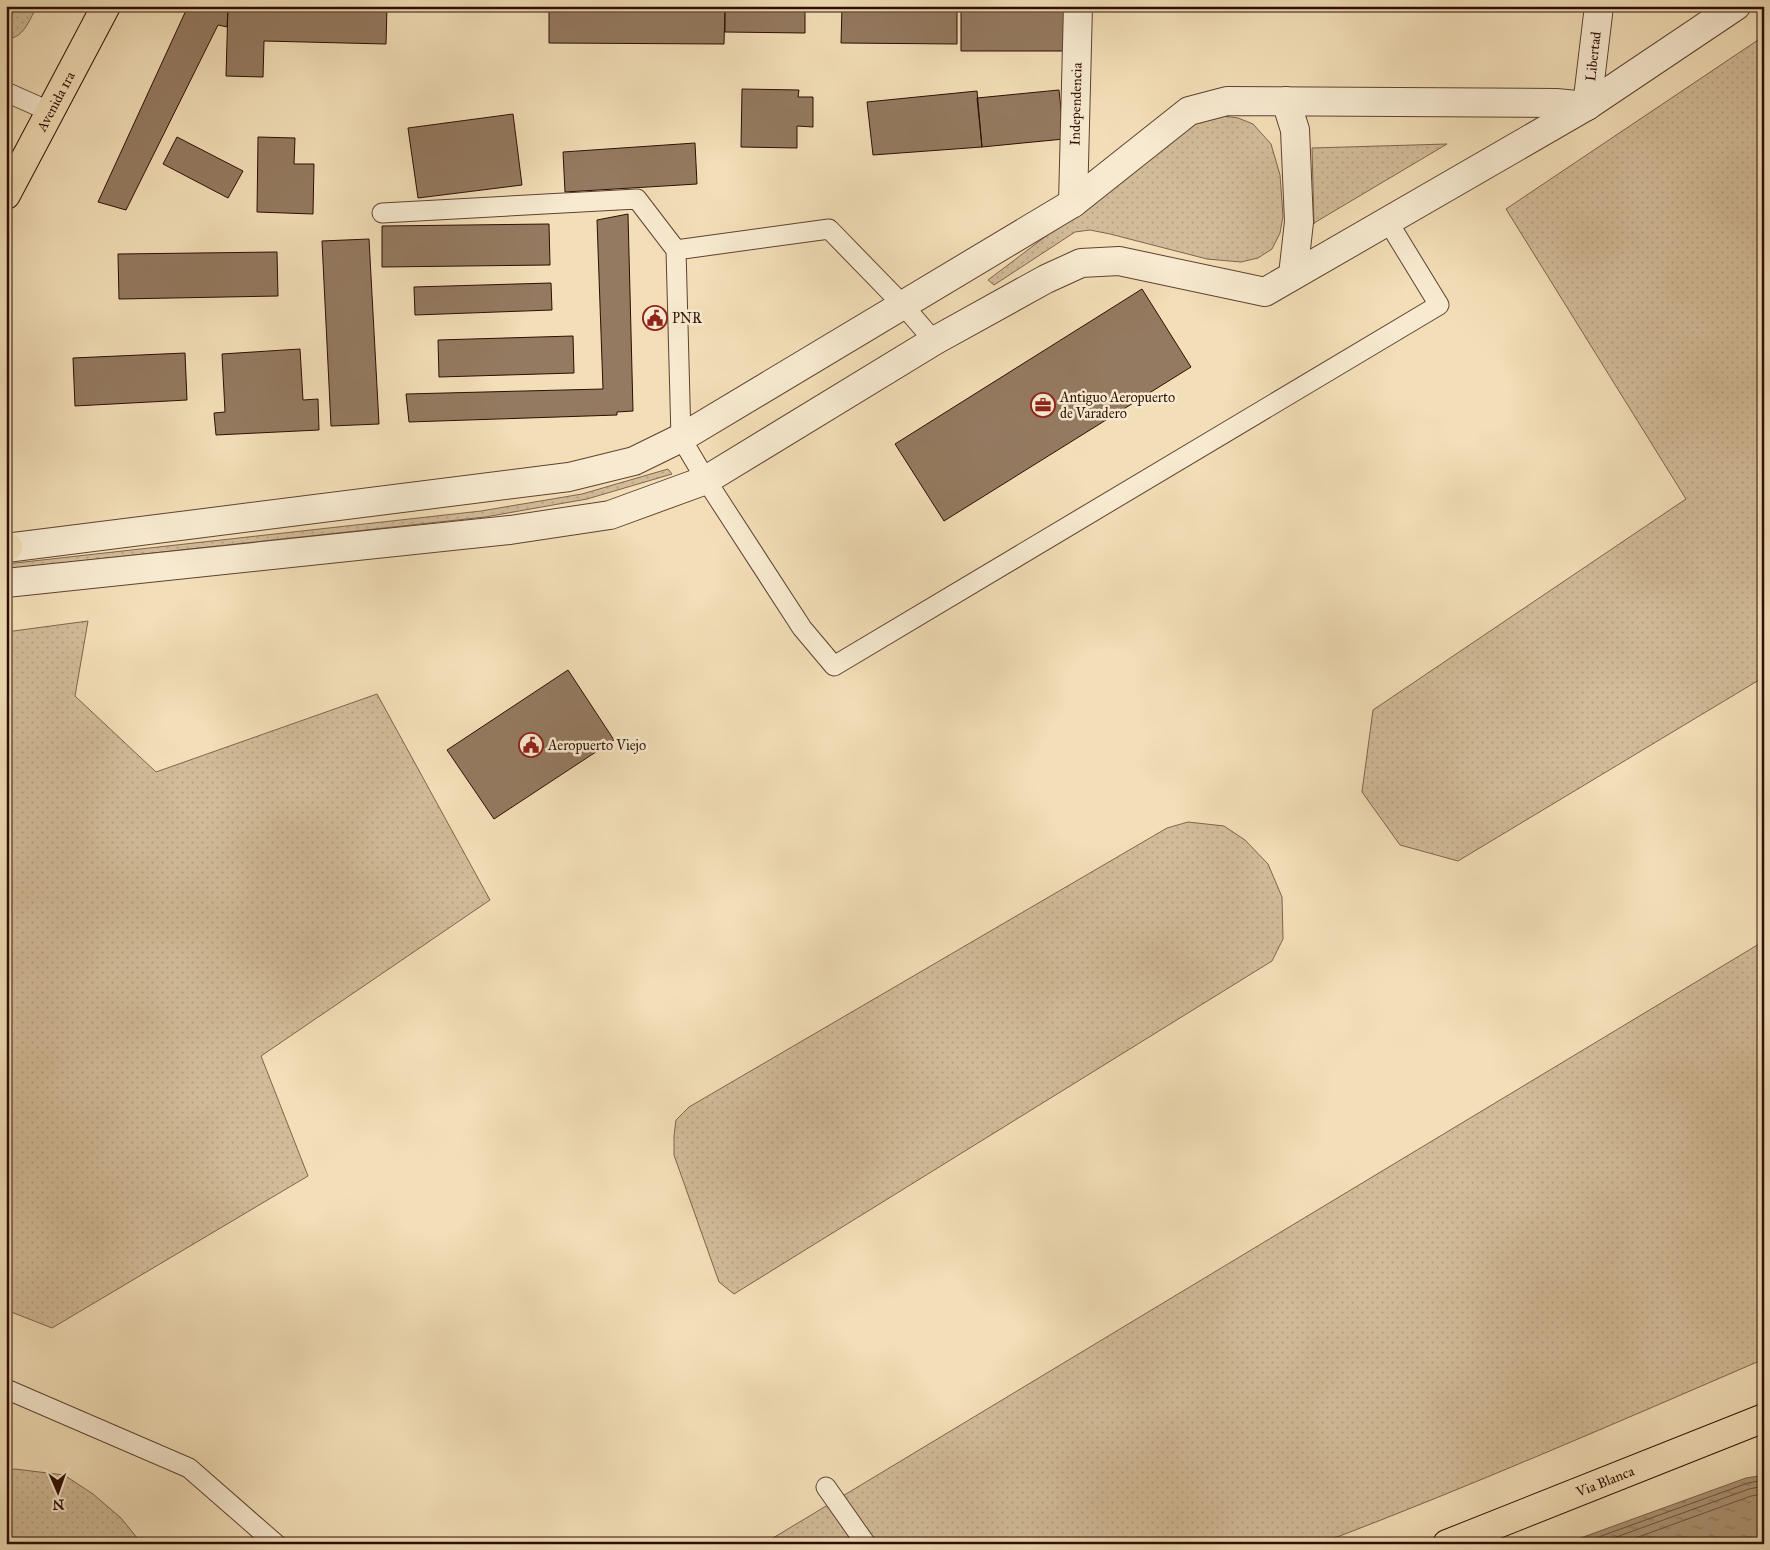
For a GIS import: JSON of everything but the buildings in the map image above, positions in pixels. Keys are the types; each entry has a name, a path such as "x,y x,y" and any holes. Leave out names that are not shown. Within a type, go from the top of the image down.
{"highway":[{"name":"Avenida 1ra","path":"6,195 106,6"},
{"name":"Via Blanca","path":"1447,1544 1764,1418"}],"street":[{"name":"Independencia","path":"1073,203 1078,6"},
{"name":"Libertad","path":"1587,106 1599,6"},
{"path":"6,583 510,530 610,515 706,480 934,341 1046,279 1081,262 1119,261 1265,292 1587,106 1736,6"},
{"path":"7,547 569,477 634,461 681,438 1073,203 1189,111 1227,101 1556,103 1587,106"},
{"path":"1286,102 1295,130 1299,222 1293,275"}],"lane":[{"path":"6,92 51,112"},
{"path":"382,214 637,199 676,250 681,438 802,628 834,666 1440,305 1387,220"},
{"path":"676,250 829,229 903,305 934,341"},
{"path":"6,1389 189,1468 276,1544"},
{"path":"826,1487 866,1544"}],"shaded area":[{"path":"6,6 35,6 36,8 21,33 6,39"},
{"path":"1764,36 1764,677 1458,861 1400,845 1362,792 1373,710 1686,499 1506,209"},
{"path":"1216,115 1238,118 1253,124 1271,144 1280,175 1283,216 1280,233 1272,249 1258,258 1241,262 1207,259 1090,230 1075,232 994,285 988,280 1197,122"},
{"path":"1447,144 1314,223 1314,224 1312,148"},
{"path":"668,469 672,474 587,499 485,517 6,569 6,564 481,511 582,494"},
{"path":"88,621 75,696 156,772 377,694 490,900 261,1056 308,1176 52,1328 6,1310 6,632"},
{"path":"1188,822 1224,826 1245,840 1268,864 1282,897 1283,939 1272,961 734,1294 719,1282 674,1155 676,1120 689,1107 1167,828"},
{"path":"1764,941 1764,1359 1598,1431 1319,1544 763,1544"},
{"path":"15,1469 64,1475 93,1494 121,1518 142,1544 6,1544 6,1471"}],"water":[{"path":"1764,1475 1764,1544 1564,1544 1746,1478"}],"place":[{"name":"PNR","path":"655,318"},
{"name":"Antiguo Aeropuerto de Varadero","path":"1043,405"},
{"name":"Aeropuerto Viejo","path":"531,745"}]}
